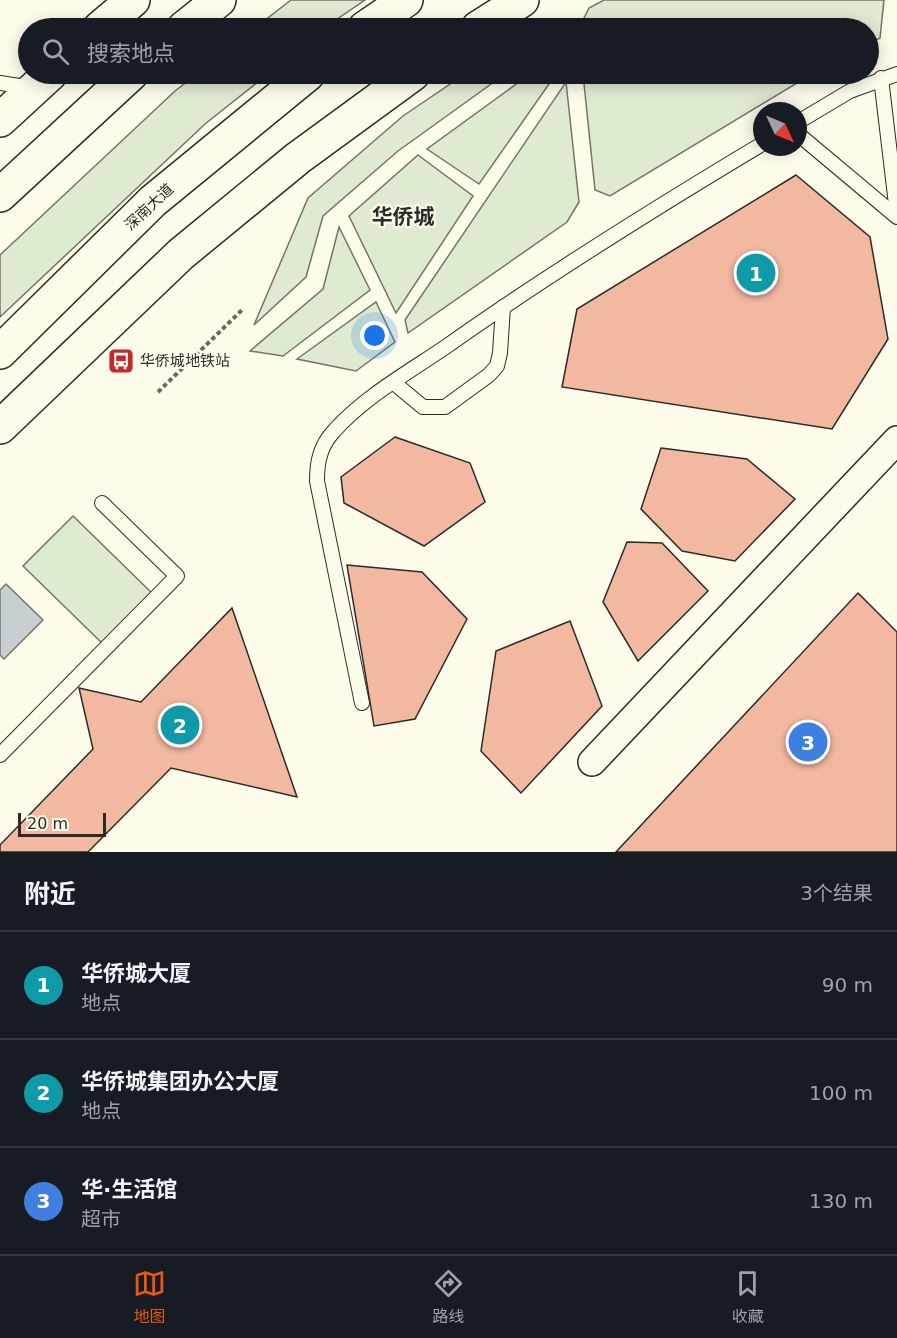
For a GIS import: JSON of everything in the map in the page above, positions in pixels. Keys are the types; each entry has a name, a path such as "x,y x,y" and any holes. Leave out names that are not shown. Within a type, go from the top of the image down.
{"main road":[{"path":"112,18 133,0"},
{"path":"196,18 219,0"},
{"path":"380,18 406,0"},
{"path":"494,18 522,0"},
{"path":"0,120 39,84"},
{"path":"0,195 120,84"},
{"name":"深南大道","path":"0,352 153,201 296,84"},
{"path":"0,427 181,254 298,158 399,84"}],"street":[{"path":"592,762 897,440"}],"lane":[{"path":"897,74 880,78 897,215"},
{"path":"0,83 18,82"},
{"path":"807,117 866,84"},
{"path":"807,141 897,215"},
{"path":"362,703 317,482 317,463 322,447 333,432 394,383 502,307 659,205 753,149"},
{"path":"394,383 423,407 445,407 489,375 497,366 500,353 502,307"},
{"path":"0,755 177,576 102,503"}],"path":[{"path":"158,392 243,309"}],"green space":[{"path":"291,0 365,0 339,18 268,18"},
{"path":"604,0 884,0 879,39 879,18 584,18 589,8"},
{"path":"184,84 255,84 205,124 0,317 0,255"},
{"path":"450,84 491,84 398,151 323,216 306,277 254,325 308,198 403,116"},
{"path":"516,84 549,84 479,184 427,149"},
{"path":"566,84 579,202 567,222 408,333 405,320"},
{"path":"584,84 795,84 766,102 753,102 753,110 610,196 595,190"},
{"path":"418,155 473,196 396,313 349,216"},
{"path":"339,227 370,290 283,356 250,351 323,289"},
{"path":"376,302 395,342 356,371 297,359"},
{"path":"73,516 156,597 106,647 23,566"}],"shaded area":[{"path":"6,584 43,620 4,659 0,655 0,590"}],"building":[{"path":"796,175 870,237 888,339 832,429 562,387 577,309"},
{"path":"395,437 470,463 485,502 424,546 344,503 341,477"},
{"path":"661,448 747,459 795,499 735,561 682,551 641,509"},
{"path":"627,542 662,543 708,591 638,661 603,602"},
{"path":"347,565 422,572 467,619 415,719 374,726"},
{"path":"858,593 897,632 897,852 616,852"},
{"path":"232,608 297,797 171,768 88,852 0,852 0,845 93,749 79,688 141,702"},
{"path":"570,621 602,706 521,793 481,751 496,651"}],"place":[{"name":"华侨城大厦","path":"756,273"},
{"name":"华侨城地铁站","path":"121,361"},
{"name":"华侨城集团办公大厦","path":"180,725"},
{"name":"华·生活馆","path":"808,742"}],"district":[{"name":"华侨城","path":"403,217"}]}
